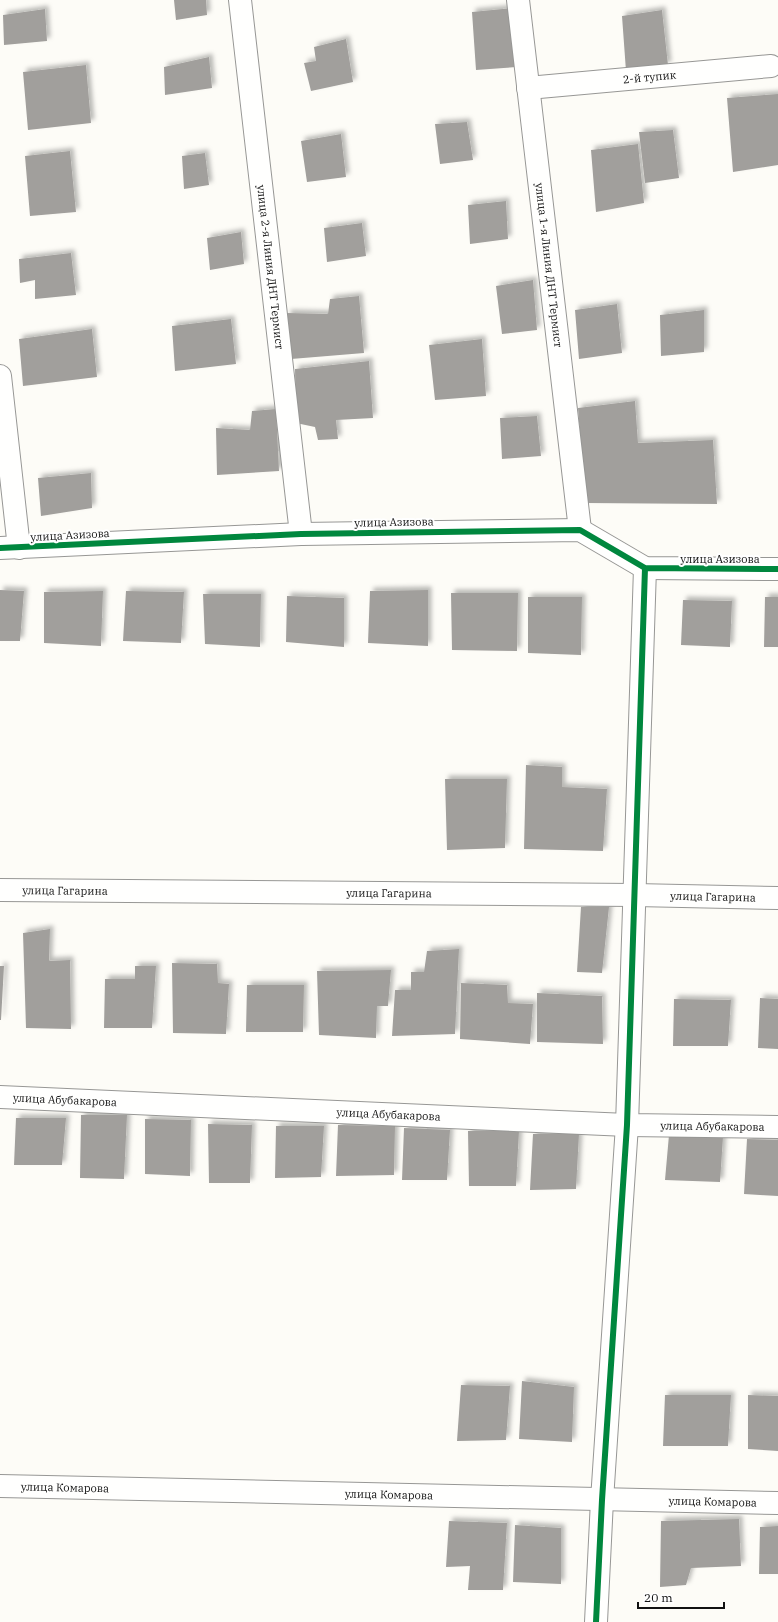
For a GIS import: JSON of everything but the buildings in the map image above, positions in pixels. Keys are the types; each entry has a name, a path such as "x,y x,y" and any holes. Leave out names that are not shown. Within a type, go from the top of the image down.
{"street":[{"name":"улица 2-я Линия ДНТ Термист","path":"240,0 300,534"},
{"name":"улица 1-я Линия ДНТ Термист","path":"518,0 580,530"},
{"name":"2-й тупик","path":"528,88 771,66"},
{"path":"0,376 9,548"},
{"name":"улица Азизова","path":"9,548 300,534 580,530 645,568 778,569"},
{"path":"596,1622 602,1500 627,1125 645,568"},
{"name":"улица Гагарина","path":"0,890 635,895 778,898"},
{"name":"улица Абубакарова","path":"0,1097 627,1125 778,1127"},
{"name":"улица Комарова","path":"0,1486 778,1503"}],"cycle path":[{"path":"0,548 301,534 580,530 645,568 778,569"},
{"path":"596,1622 602,1500 627,1125 645,568"}]}
